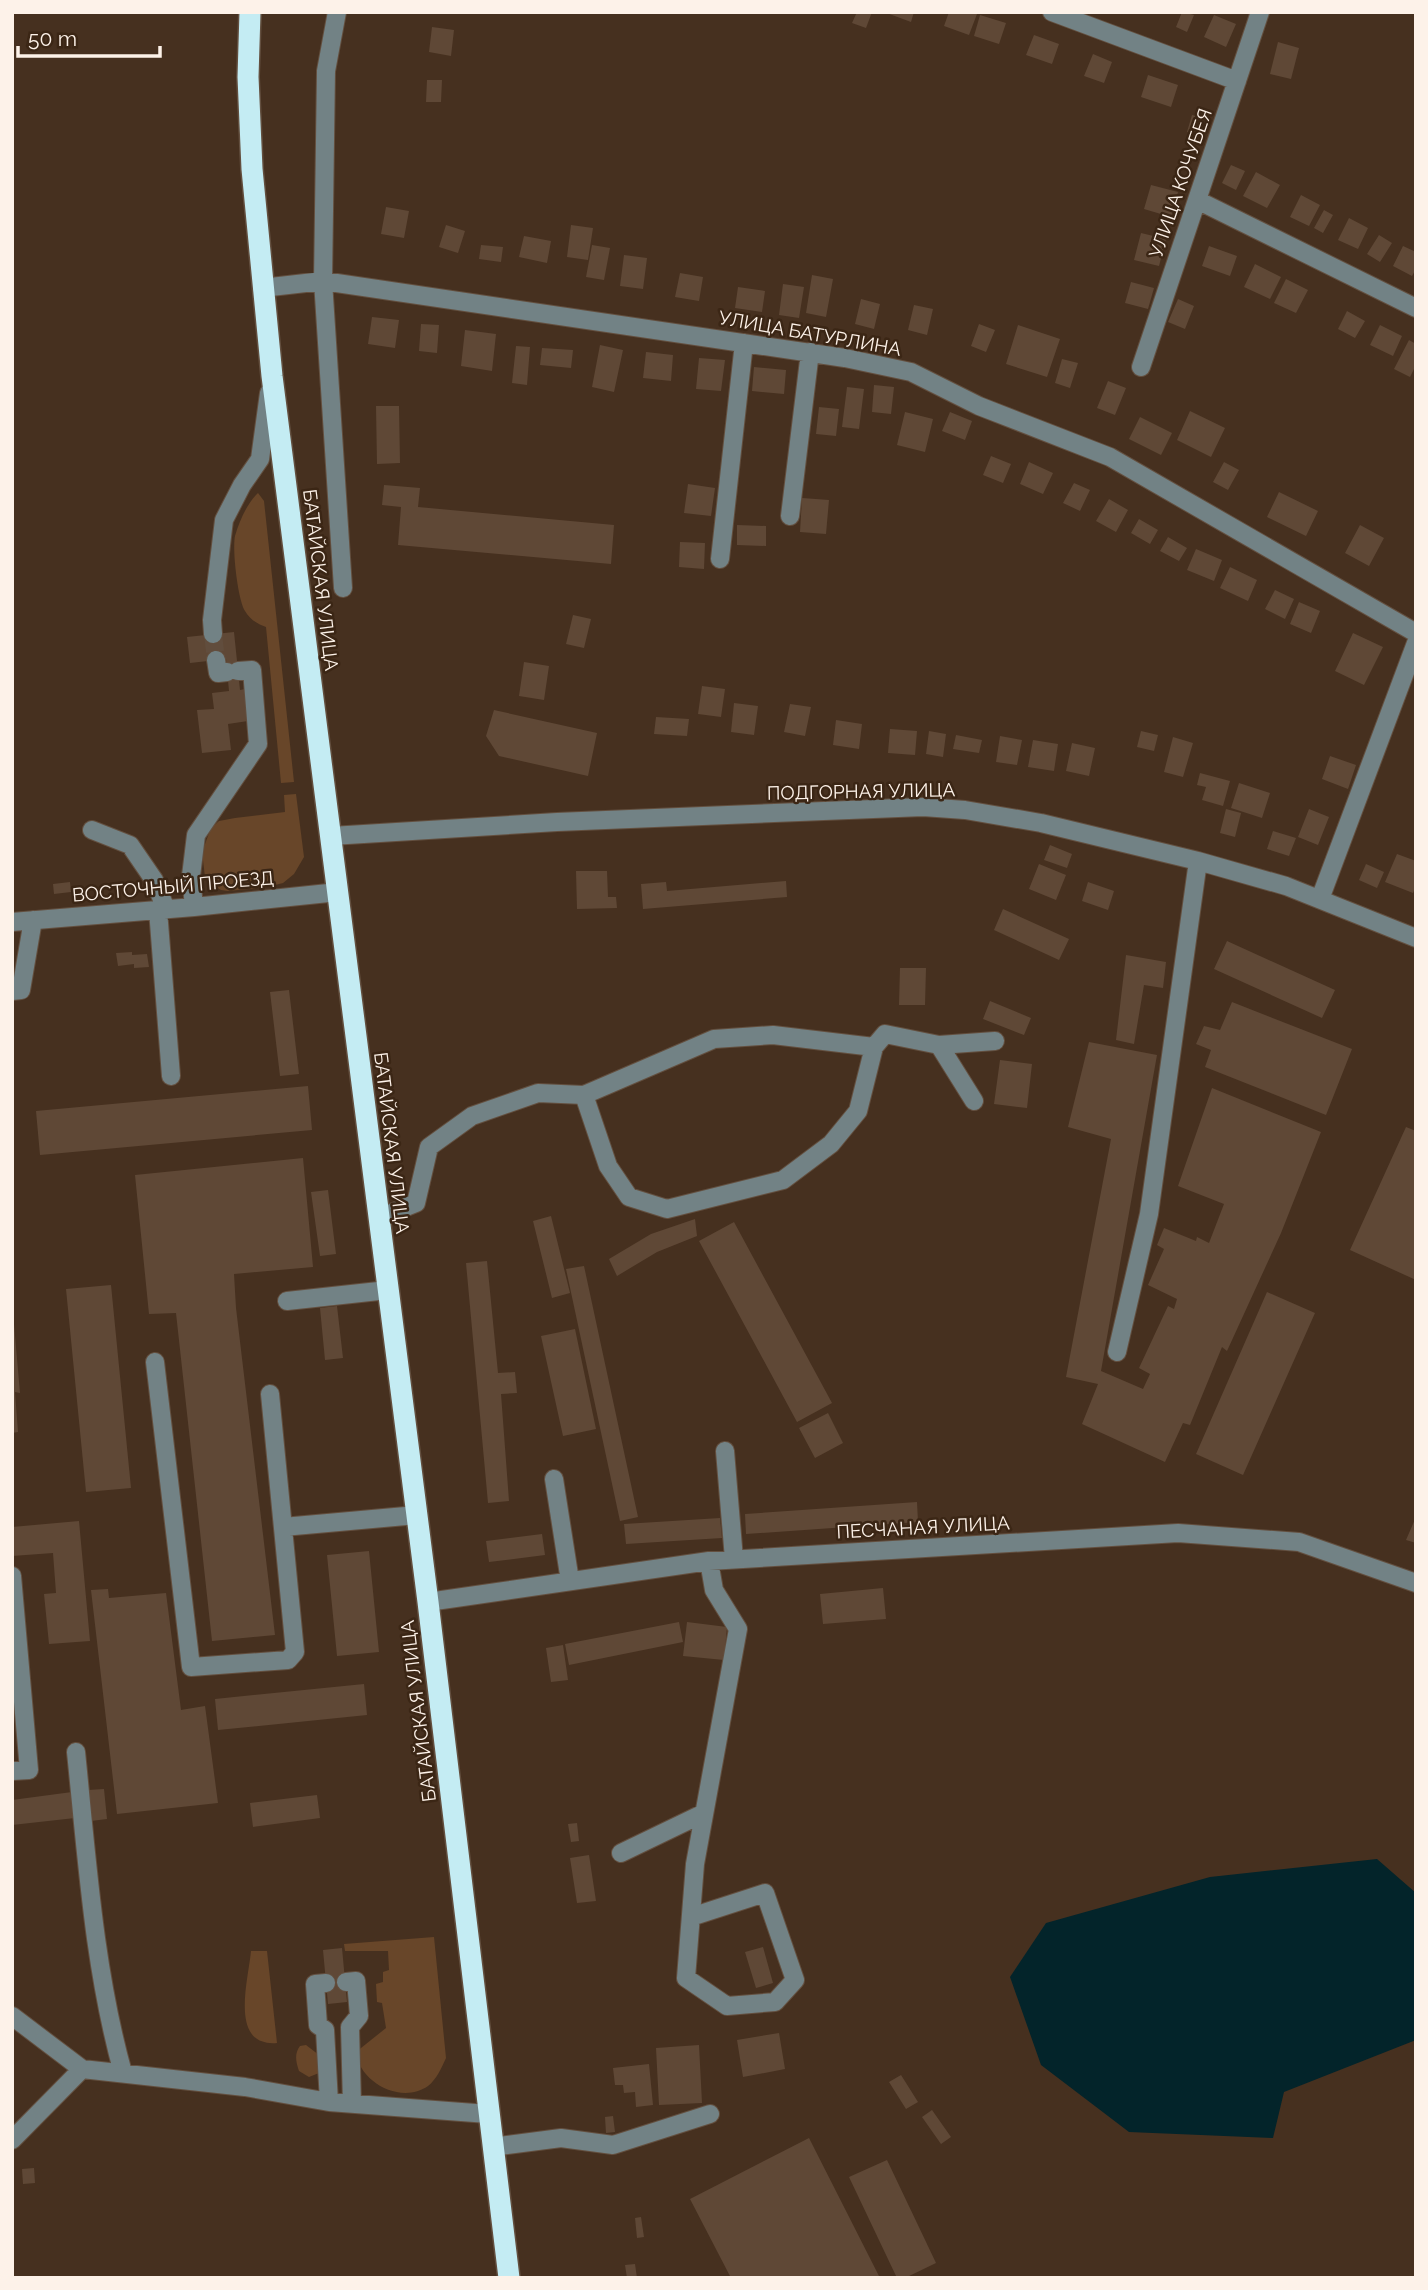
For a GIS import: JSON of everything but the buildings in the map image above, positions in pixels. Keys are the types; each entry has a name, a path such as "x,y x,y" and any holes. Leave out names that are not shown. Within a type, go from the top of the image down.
{"highway":[{"name":"БАТАЙСКАЯ УЛИЦА","path":"250,12 248,77 251,169 272,376 428,1602 509,2278"}],"street":[{"path":"337,12 326,71 323,281 343,588"},
{"path":"1052,12 1237,81"},
{"name":"УЛИЦА КОЧУБЕЯ","path":"1141,367 1260,12"},
{"path":"1197,200 1416,308"},
{"name":"УЛИЦА БАТУРЛИНА","path":"262,288 323,281 810,352 911,372 979,406 1110,457 1416,634"},
{"path":"720,559 744,342"},
{"path":"790,516 810,352"},
{"path":"213,634 212,620 224,520 242,485 260,459 272,376"},
{"path":"1320,899 1416,643"},
{"path":"194,907 191,876 196,835 258,744 253,670 227,668"},
{"name":"ПОДГОРНАЯ УЛИЦА","path":"331,836 570,822 923,807 965,810 1041,823 1198,861 1286,886 1416,938"},
{"path":"92,830 130,845 154,880 162,909 171,1076"},
{"path":"1117,1352 1149,1214 1198,861"},
{"name":"ВОСТОЧНЫЙ ПРОЕЗД","path":"12,922 338,892"},
{"path":"12,990 21,990 33,920"},
{"path":"584,1095 608,1166 629,1197 667,1209 783,1180 831,1144 858,1111 874,1047 885,1034 939,1045 995,1041"},
{"path":"379,1218 416,1203 429,1147 472,1116 538,1093 584,1095 714,1038 773,1035 874,1047"},
{"path":"939,1045 974,1101"},
{"path":"287,1301 388,1290"},
{"path":"155,1362 191,1667 288,1660 295,1652 270,1394"},
{"path":"725,1451 734,1559"},
{"path":"554,1479 570,1581"},
{"path":"283,1527 417,1515"},
{"name":"ПЕСЧАНАЯ УЛИЦА","path":"428,1602 709,1561 1178,1533 1299,1542 1416,1583"},
{"path":"691,1917 765,1893 795,1980 775,2002 727,2006 686,1979 695,1864 738,1629 714,1591 709,1561"},
{"path":"12,1576 29,1770 12,1771"},
{"path":"76,1752 101,1973 114,2042 123,2073"},
{"path":"621,1853 704,1812"},
{"path":"346,1982 356,1981 359,2016 350,2027 352,2104"},
{"path":"326,1983 315,1984 318,2025 326,2030 329,2102"},
{"path":"12,2016 82,2069 245,2087 329,2102 488,2114"},
{"path":"12,2140 82,2069"},
{"path":"492,2147 561,2138 613,2146 710,2114"}],"shaded area":[{"path":"258,493 264,501 294,782 281,783 266,627 254,621 245,611 236,575 235,536 244,513"},
{"path":"296,794 304,857 294,874 283,883 267,887 228,891 211,884 205,877 202,852 211,828 219,821 285,812 284,795"},
{"path":"434,1937 446,2058 428,2086 406,2093 394,2092 373,2081 365,2073 356,2052 386,2028 382,2003 377,2002 376,1984 383,1982 383,1972 389,1970 388,1951 345,1951 344,1944"},
{"path":"251,1951 267,1951 277,2043 262,2041 252,2035 247,2024 245,1995"},
{"path":"306,2045 319,2055 319,2073 309,2077 299,2071 296,2061 298,2049"}],"water":[{"path":"1377,1859 1416,1893 1416,2040 1284,2092 1273,2138 1129,2132 1041,2065 1010,1977 1046,1923 1210,1877"}],"tunnel":[{"path":"213,634 216,660"}]}
